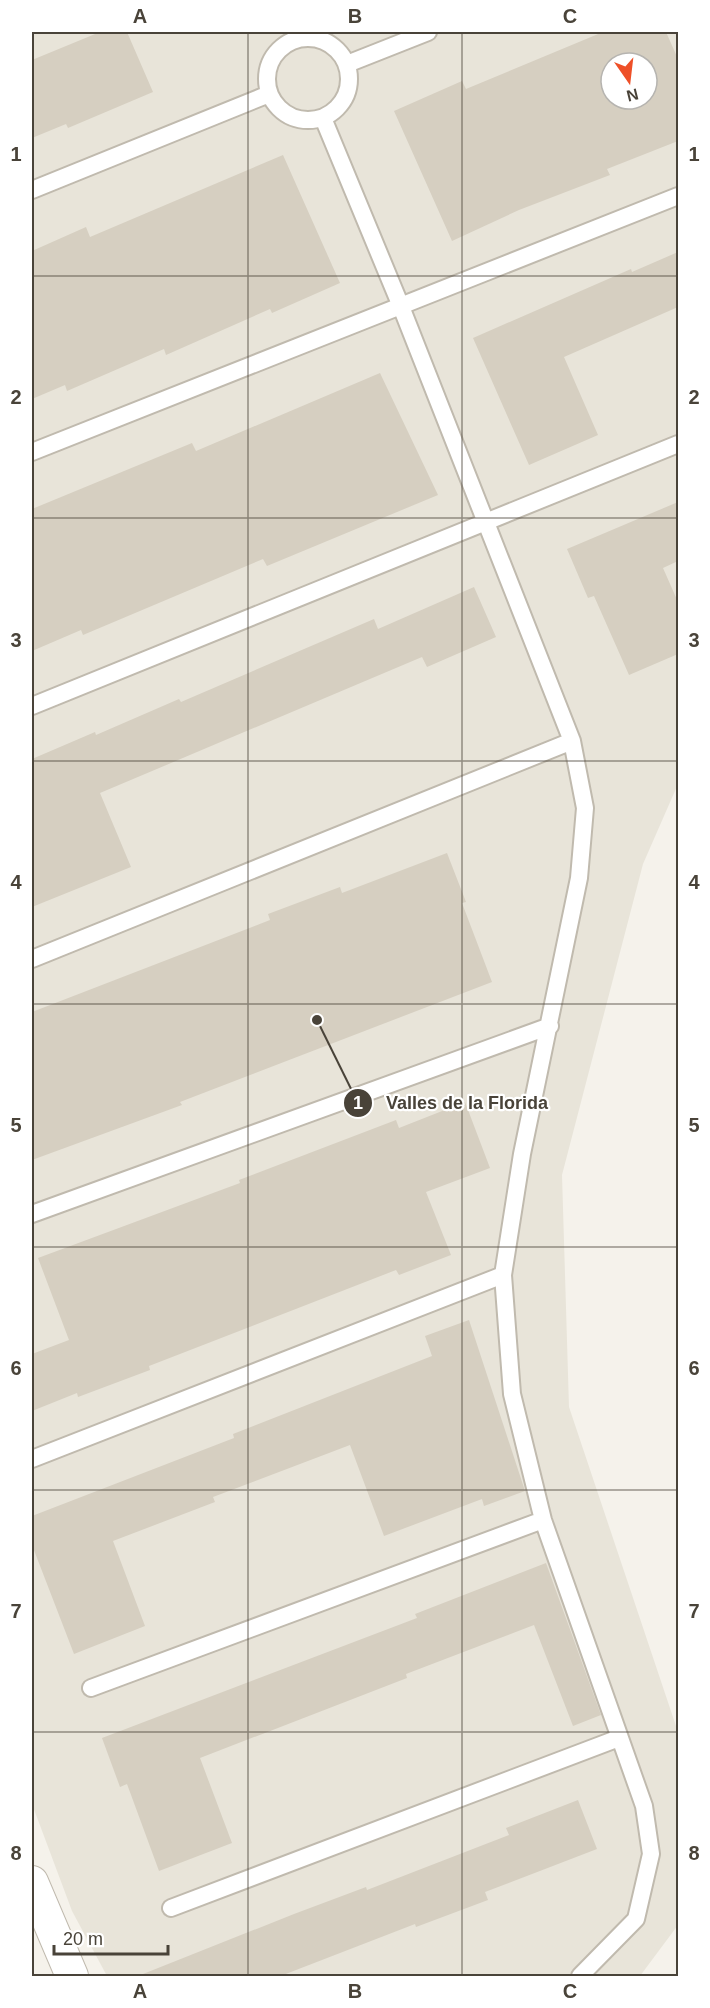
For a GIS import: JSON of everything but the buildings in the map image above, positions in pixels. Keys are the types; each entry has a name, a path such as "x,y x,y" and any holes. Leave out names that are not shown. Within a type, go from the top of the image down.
{"street":[{"path":"32,1882 72,1977"}],"lane":[{"path":"347,64 428,32"},
{"path":"290,36 324,41 341,54 347,64 350,86 347,96 333,113 323,118 310,121 291,117 276,105 269,94 266,82 268,69 273,57 290,36"},
{"path":"32,190 269,94"},
{"path":"323,118 400,304 572,741 585,808 579,878 522,1154 503,1275 512,1394 543,1520 644,1806 651,1854 636,1919 580,1977"},
{"path":"32,452 400,304 678,196"},
{"path":"32,706 678,444"},
{"path":"32,959 572,741"},
{"path":"32,1214 550,1026"},
{"path":"32,1459 503,1275"},
{"path":"91,1688 543,1520"},
{"path":"171,1908 619,1738"}],"shaded area":[{"path":"32,32 678,32 678,784 643,864 562,1175 569,1407 678,1732 678,1925 640,1976 107,1976 72,1911 32,1804"}],"place":[{"name":"Valles de la Florida","path":"317,1020"}]}
